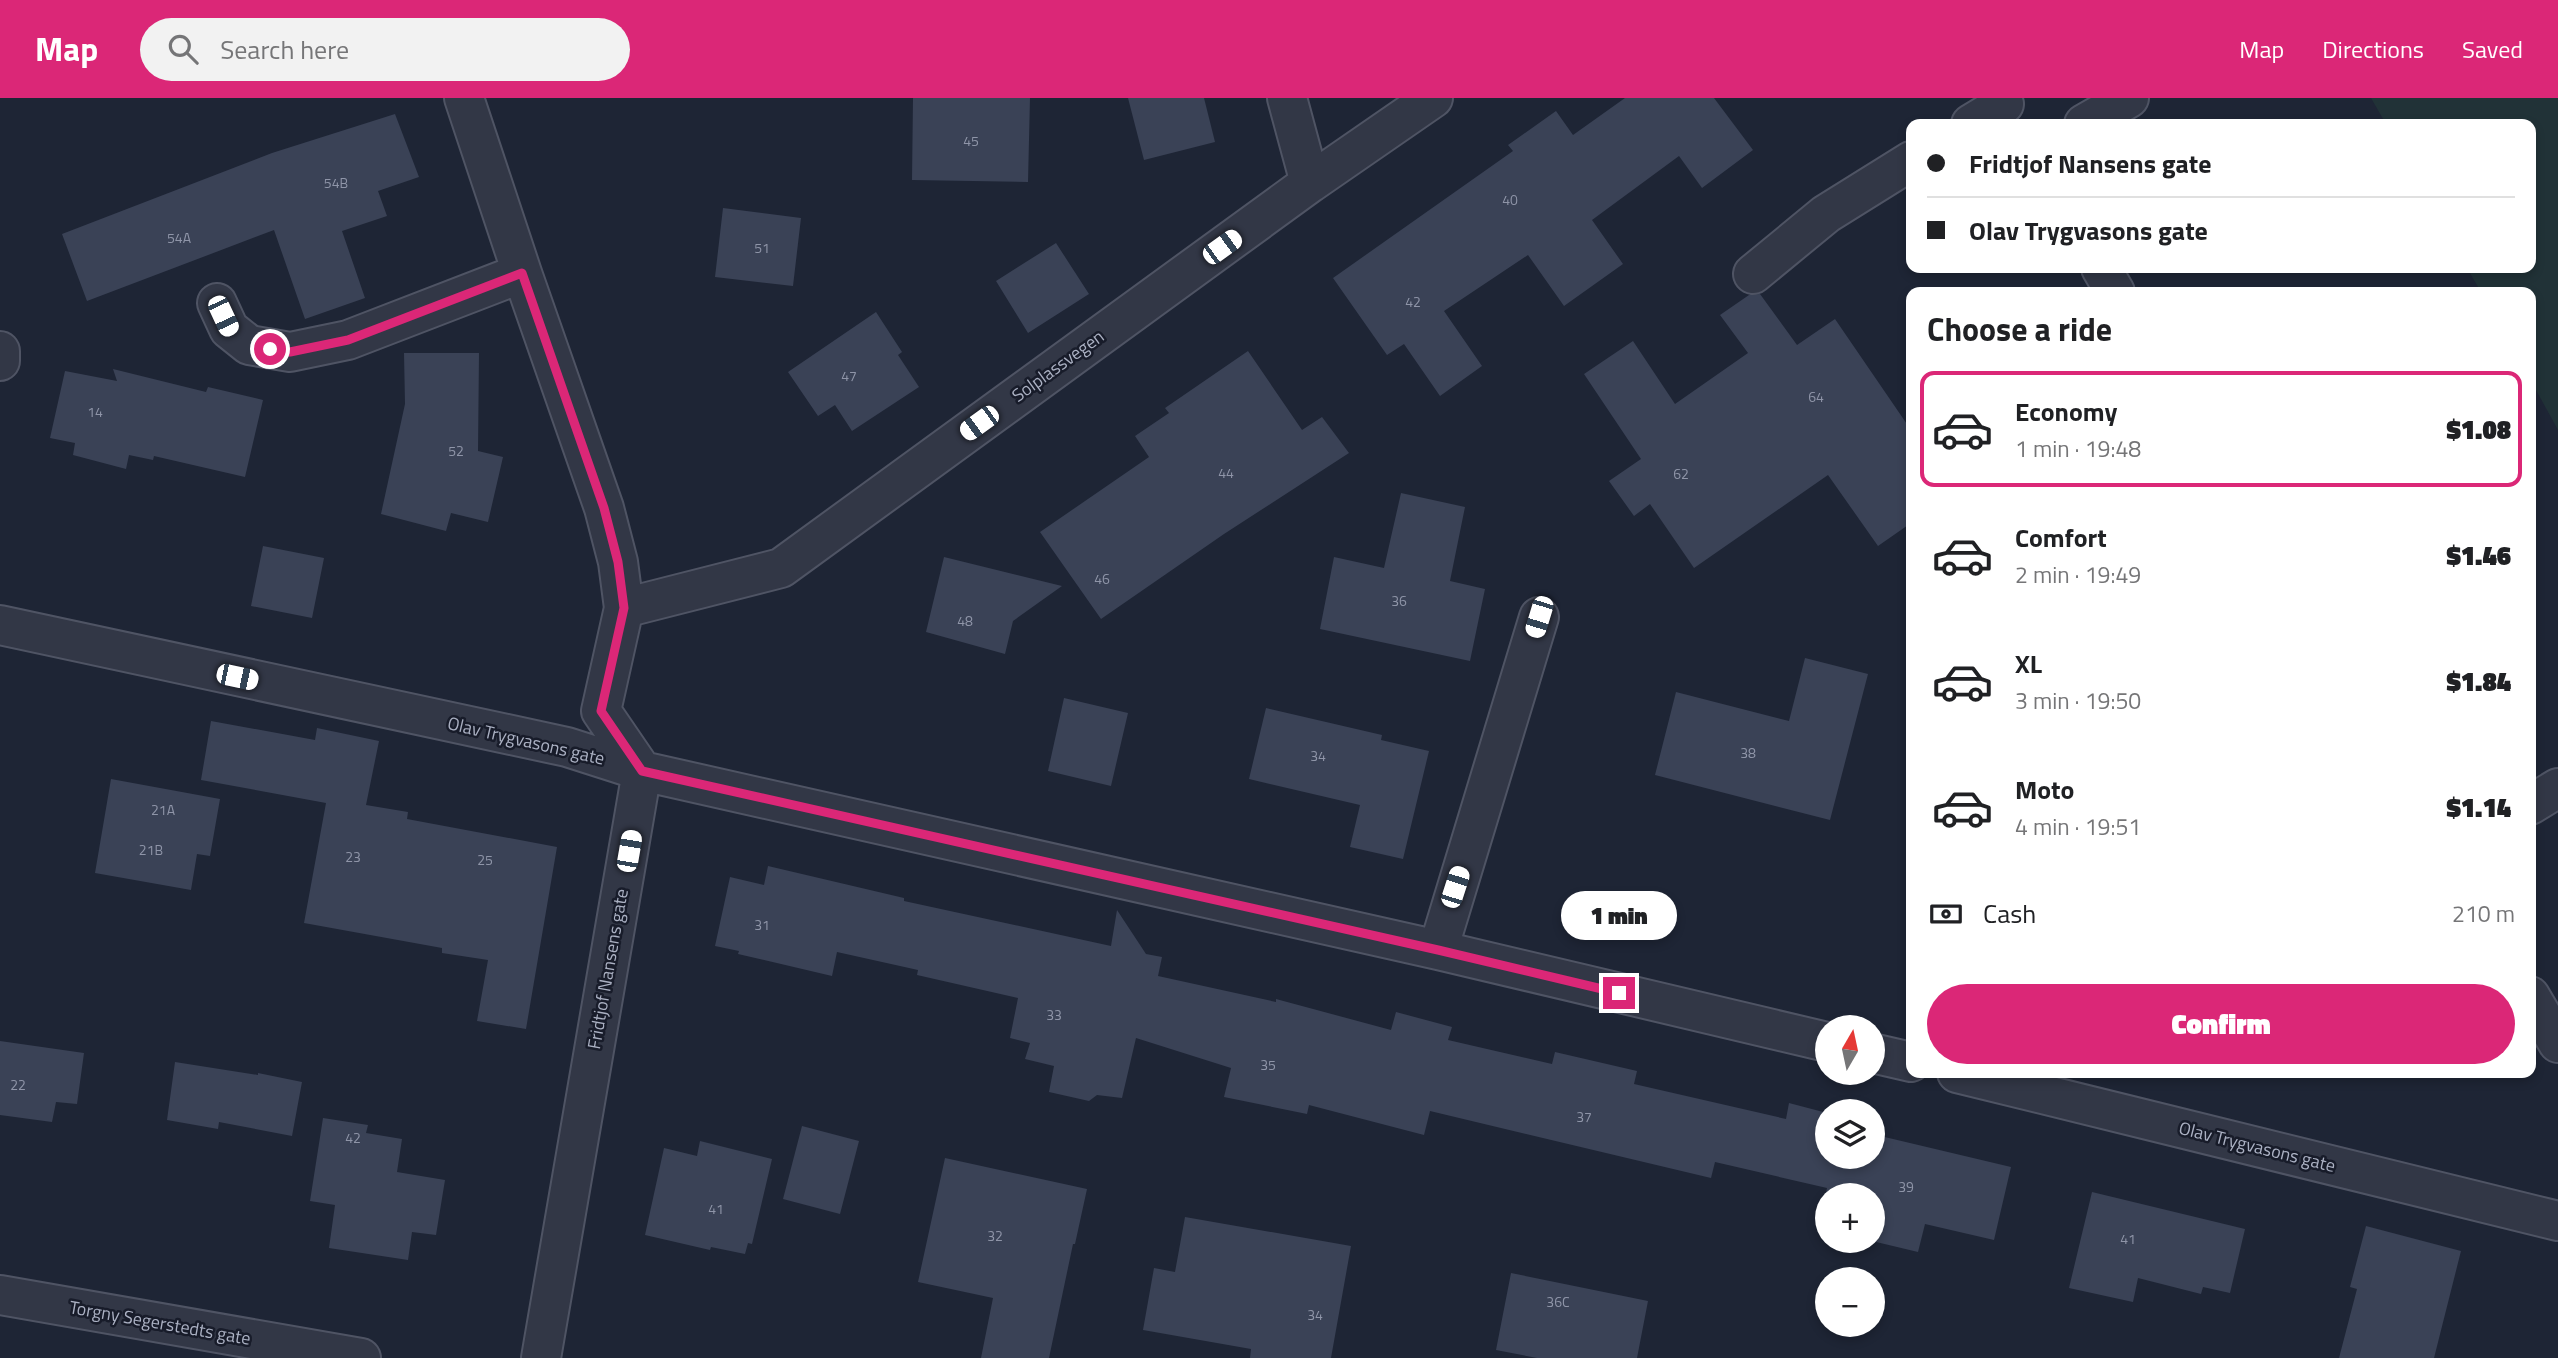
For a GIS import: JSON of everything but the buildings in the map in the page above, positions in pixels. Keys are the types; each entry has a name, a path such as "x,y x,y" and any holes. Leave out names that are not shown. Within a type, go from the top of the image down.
{"street":[{"path":"464,98 604,508 618,562 624,608 601,711 642,771"},
{"path":"1287,98 1310,183"},
{"name":"Solplassvegen","path":"624,608 781,568 1310,183 1433,98"},
{"path":"2093,119 2129,98"},
{"path":"1983,119 2007,109"},
{"path":"1753,274 1826,214 1906,165"},
{"path":"218,303 229,329 249,345 290,352 348,340 522,273"},
{"path":"0,351 0,360"},
{"path":"1438,950 1539,617"},
{"name":"Olav Trygvasons gate","path":"1,632 567,747 642,771 1438,950 1815,1039"},
{"name":"Fridtjof Nansens gate","path":"541,1358 642,771"},
{"path":"2536,801 2558,788"},
{"path":"2536,1006 2558,1042"},
{"path":"1885,1056 1906,1061"},
{"name":"Olav Trygvasons gate","path":"1977,1078 2558,1221"},
{"name":"Torgny Segerstedts gate","path":"0,1295 361,1358"}],"shaded area":[{"path":"2371,98 2558,98 2558,430 2536,390 2536,287 2478,287 2470,273 2536,273 2536,119 2383,119"}],"route":[{"path":"270,349 290,352 348,340 522,273 604,508 618,562 624,608 601,711 642,771 1619,993"}]}
